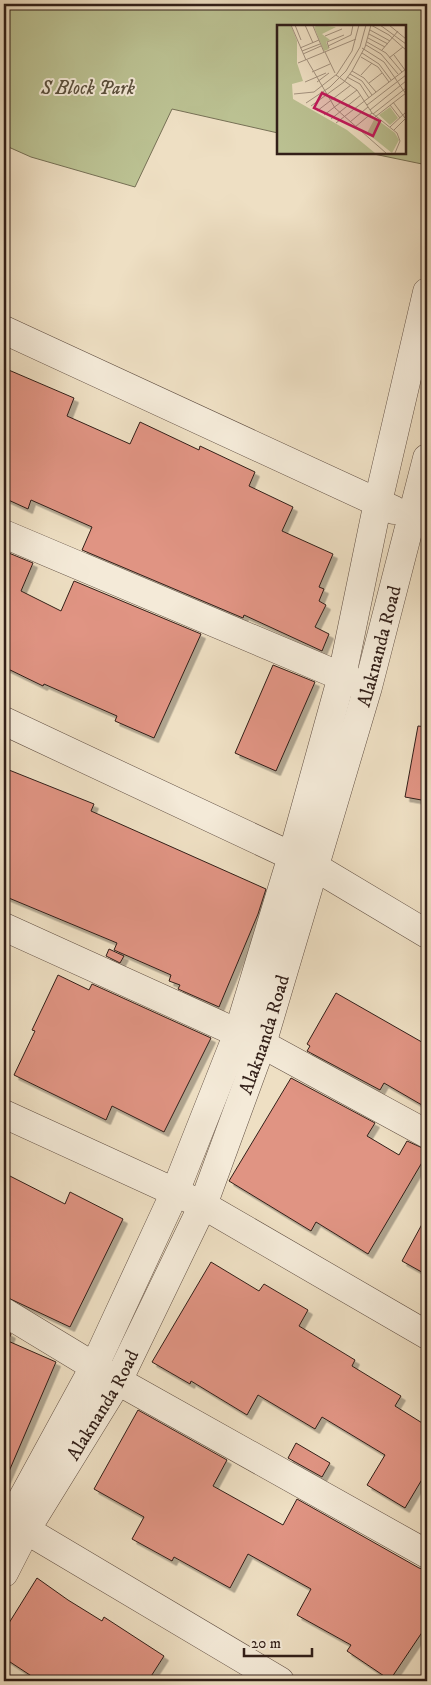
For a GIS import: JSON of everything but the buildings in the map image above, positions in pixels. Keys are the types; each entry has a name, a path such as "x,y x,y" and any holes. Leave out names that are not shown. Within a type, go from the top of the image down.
{"street":[{"path":"304,861 378,502 427,292"},
{"path":"4,330 412,518"},
{"name":"Alaknanda Road","path":"4,1573 11,1526 118,1381 203,1205 250,1038 304,861 368,687 427,458"},
{"path":"4,534 368,687"},
{"path":"4,721 304,861 427,934"},
{"path":"4,927 250,1038 427,1134"},
{"path":"250,1038 175,1192 94,1367 11,1526 280,1681"},
{"path":"4,1114 203,1205 427,1335"},
{"path":"4,1312 118,1381 427,1554"}],"green space":[{"name":"S Block Park","path":"4,4 427,4 427,142 422,164 374,154 406,154 406,25 277,25 277,133 172,109 135,187 31,157 4,145"}]}
